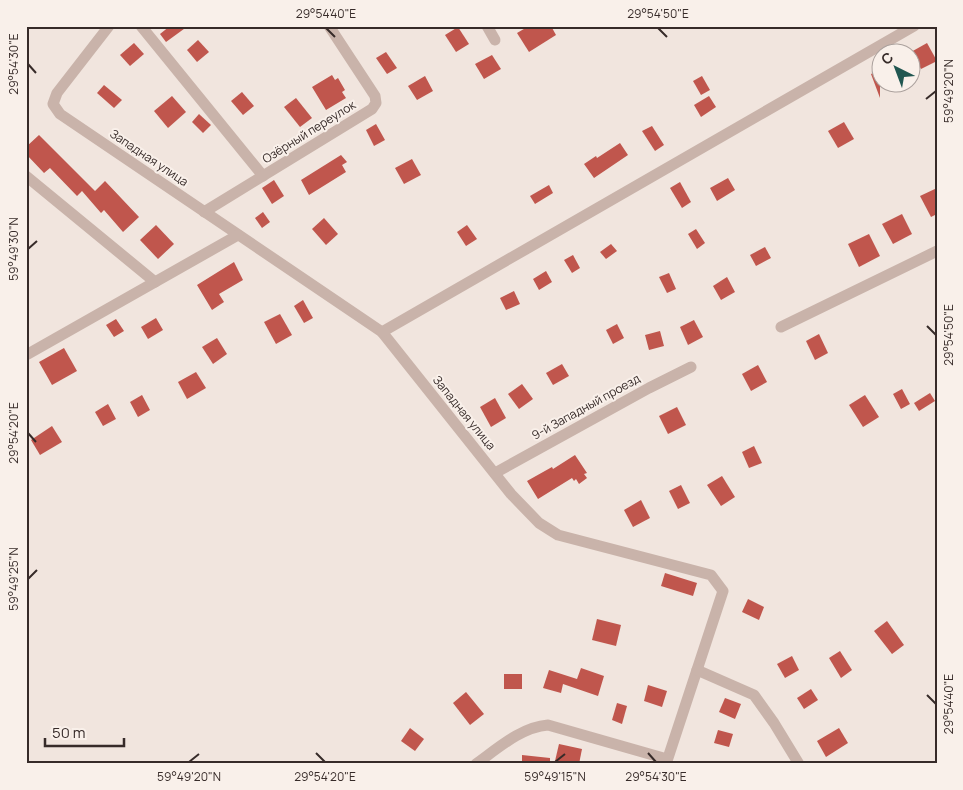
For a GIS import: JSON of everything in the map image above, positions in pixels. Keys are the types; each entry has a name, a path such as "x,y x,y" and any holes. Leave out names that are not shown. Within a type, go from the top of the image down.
{"street":[{"name":"Озёрный переулок","path":"142,27 263,176 372,109 376,103 375,96 329,26"},
{"path":"487,26 495,40"},
{"path":"382,332 914,26"},
{"name":"Западная улица","path":"106,27 57,93 54,104 60,114 382,332 511,494 539,523 558,534 711,575 723,591 667,761"},
{"path":"26,176 155,282"},
{"path":"204,212 263,176"},
{"path":"26,352 28,354 238,235"},
{"path":"781,327 937,251"},
{"name":"9-й Западный проезд","path":"495,473 649,388 691,367"},
{"path":"697,670 754,695 799,764"},
{"path":"476,764 526,729 548,725 667,761"}],"building":[{"path":"170,26 188,26 166,42 160,34"},
{"path":"529,26 551,26 556,35 529,52 517,33"},
{"path":"458,27 469,44 456,52 445,35"},
{"path":"198,40 209,52 197,62 187,50"},
{"path":"134,43 144,54 130,66 120,55"},
{"path":"927,43 937,61 921,69 920,67 920,47"},
{"path":"386,52 397,68 387,74 376,58"},
{"path":"492,55 501,69 484,79 475,64"},
{"path":"332,75 335,80 338,78 345,90 342,92 346,98 326,110 312,87"},
{"path":"425,76 433,91 417,100 408,86"},
{"path":"702,76 710,90 701,95 693,81"},
{"path":"104,85 122,100 114,108 97,93"},
{"path":"242,92 254,106 243,115 231,101"},
{"path":"172,96 186,112 168,128 154,111"},
{"path":"709,96 716,107 701,117 694,105"},
{"path":"296,98 312,118 300,127 284,107"},
{"path":"199,114 211,125 203,133 192,122"},
{"path":"844,122 854,139 838,148 828,131"},
{"path":"376,124 385,140 374,146 366,130"},
{"path":"652,126 664,145 655,151 642,131"},
{"path":"39,135 95,191 105,181 139,217 123,232 104,210 101,213 82,191 77,196 50,168 44,173 26,154 26,147"},
{"path":"620,143 628,155 594,178 584,164"},
{"path":"341,155 347,162 342,165 346,172 309,195 301,180"},
{"path":"412,159 421,175 404,184 395,168"},
{"path":"728,178 735,190 717,201 710,188"},
{"path":"274,180 284,196 272,204 262,188"},
{"path":"680,182 691,202 682,208 670,188"},
{"path":"549,185 553,193 535,204 530,196"},
{"path":"937,188 937,214 931,217 920,196"},
{"path":"263,212 270,222 262,228 255,218"},
{"path":"902,214 912,234 893,244 882,224"},
{"path":"324,218 338,234 326,245 312,229"},
{"path":"156,225 174,244 158,259 140,240"},
{"path":"467,225 477,239 466,246 457,232"},
{"path":"696,229 705,243 697,249 688,234"},
{"path":"869,234 880,256 859,267 848,244"},
{"path":"611,244 617,251 606,259 600,252"},
{"path":"765,247 771,258 756,266 750,255"},
{"path":"573,255 580,268 572,273 564,260"},
{"path":"234,262 243,280 219,294 224,302 212,310 197,285"},
{"path":"546,271 552,282 539,290 533,279"},
{"path":"669,273 676,289 667,293 659,277"},
{"path":"727,277 735,292 721,300 713,286"},
{"path":"514,291 520,304 506,310 500,298"},
{"path":"303,300 313,318 304,323 294,306"},
{"path":"280,314 292,335 276,344 264,322"},
{"path":"156,318 163,330 148,339 141,327"},
{"path":"116,319 124,331 114,337 106,325"},
{"path":"694,320 703,337 688,345 680,327"},
{"path":"617,324 624,338 613,344 606,330"},
{"path":"660,331 664,346 649,350 645,335"},
{"path":"819,334 828,353 815,360 806,341"},
{"path":"217,338 227,354 213,364 202,347"},
{"path":"64,348 77,371 52,385 39,362"},
{"path":"562,364 569,376 553,385 546,373"},
{"path":"758,365 767,382 751,391 742,374"},
{"path":"196,372 206,388 187,399 178,382"},
{"path":"522,384 533,399 519,409 508,394"},
{"path":"902,389 910,404 901,409 893,394"},
{"path":"930,393 935,401 919,411 914,403"},
{"path":"142,395 150,410 138,417 130,402"},
{"path":"865,395 879,417 863,427 849,405"},
{"path":"495,398 506,418 491,427 480,407"},
{"path":"108,404 116,419 103,426 95,412"},
{"path":"677,407 686,425 668,434 659,416"},
{"path":"52,426 62,442 40,455 31,440"},
{"path":"754,446 762,463 749,468 742,452"},
{"path":"575,455 587,473 584,474 587,478 579,484 576,479 574,481 572,478 538,499 527,481 552,467 553,469"},
{"path":"722,476 735,497 721,506 707,485"},
{"path":"681,485 690,503 678,509 669,491"},
{"path":"641,500 650,518 633,527 624,510"},
{"path":"665,573 697,583 693,596 661,586"},
{"path":"748,599 764,607 759,620 742,612"},
{"path":"597,619 621,625 616,646 592,640"},
{"path":"887,621 904,645 892,654 874,631"},
{"path":"840,651 852,670 841,678 829,658"},
{"path":"792,656 799,670 785,678 777,664"},
{"path":"581,668 604,676 598,696 563,684 561,693 543,688 549,670 577,679"},
{"path":"504,674 522,674 522,689 504,689"},
{"path":"648,685 667,691 662,707 644,701"},
{"path":"811,689 818,700 804,709 797,698"},
{"path":"466,692 484,714 470,725 453,703"},
{"path":"725,698 741,704 735,719 719,712"},
{"path":"617,703 627,706 622,724 612,720"},
{"path":"410,728 424,739 415,751 401,741"},
{"path":"839,728 848,743 826,757 817,741"},
{"path":"718,730 733,734 729,747 714,743"},
{"path":"559,744 582,749 579,764 565,764 555,761"},
{"path":"522,755 550,758 550,764 522,764"}]}
